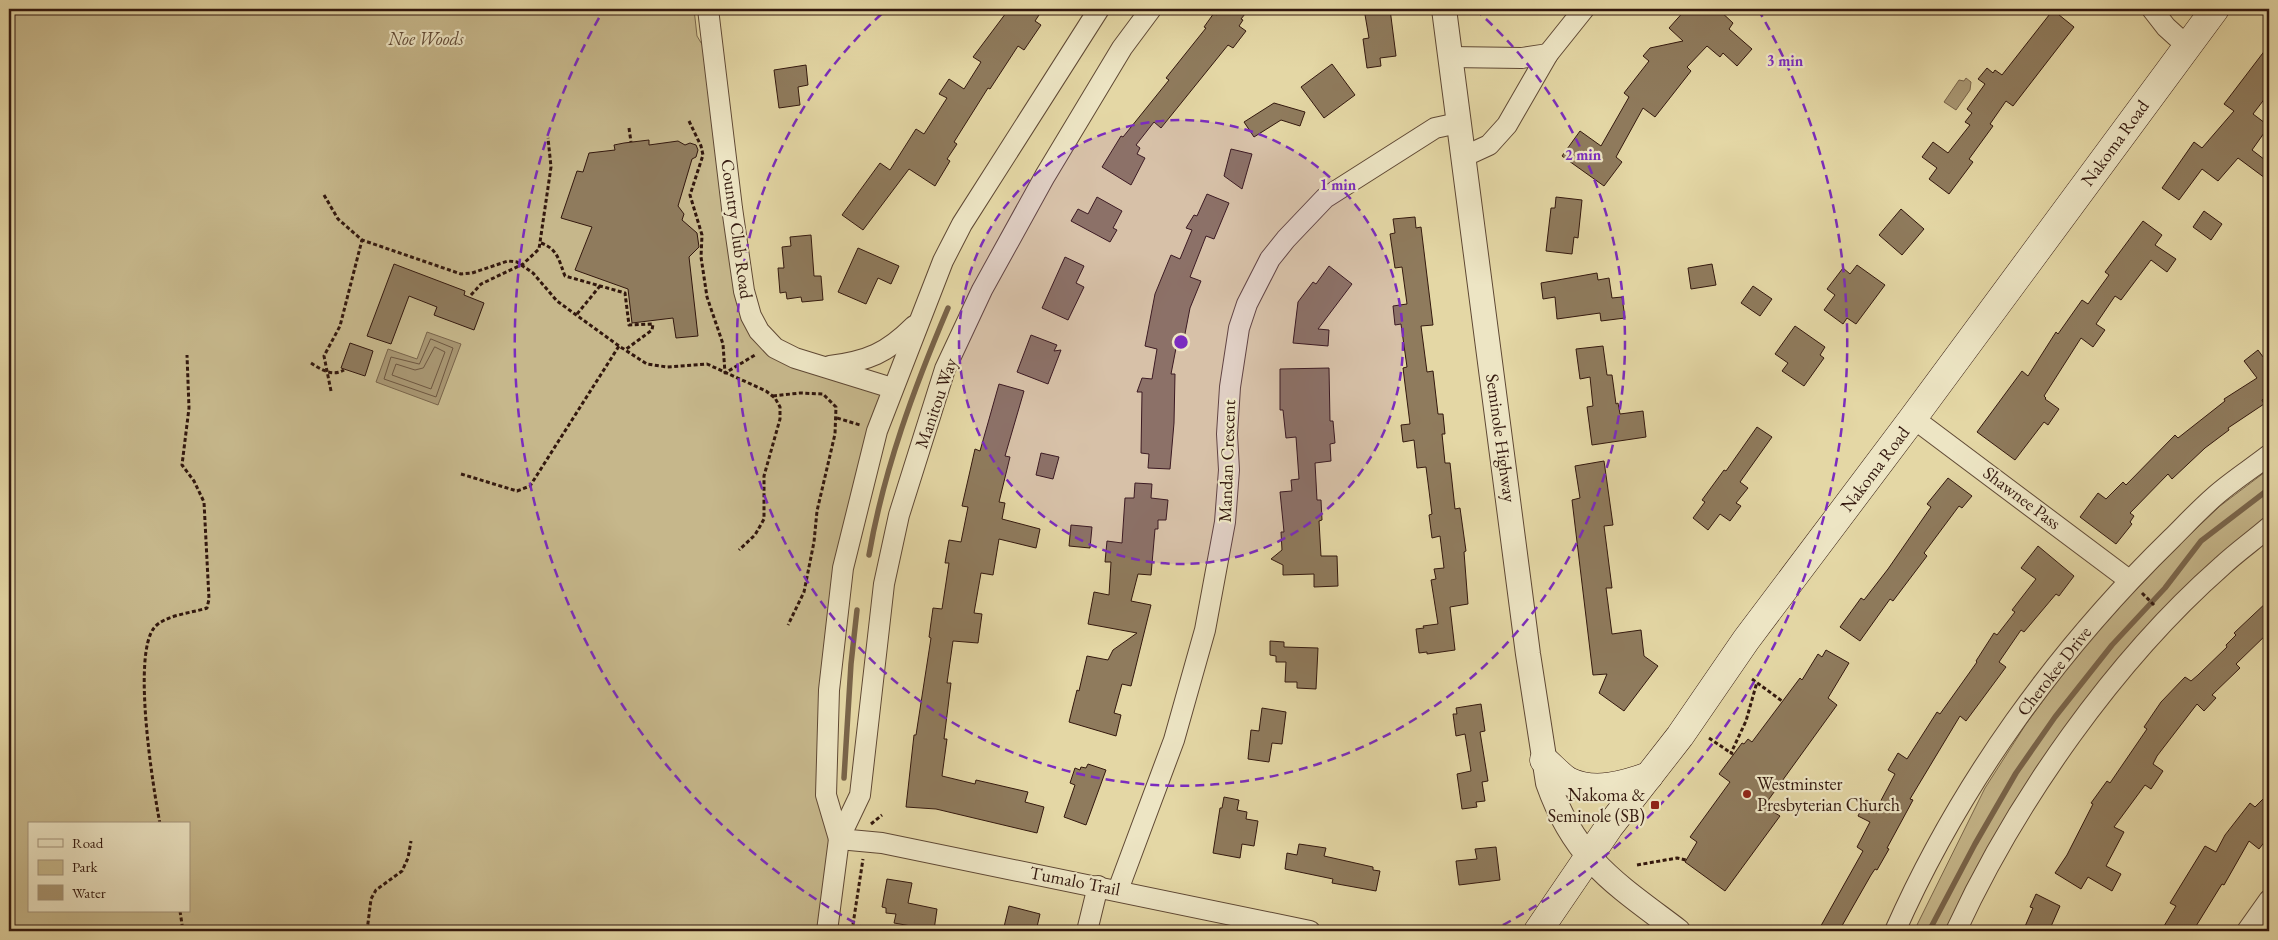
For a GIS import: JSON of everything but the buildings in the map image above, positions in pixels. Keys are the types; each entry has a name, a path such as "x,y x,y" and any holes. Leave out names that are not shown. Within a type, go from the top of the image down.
{"main road":[{"name":"Nakoma Road","path":"1538,931 1609,826 1680,736 1746,640 1913,418 2215,9"},
{"path":"1544,760 1567,780 1585,787 1624,785 1649,776"}],"street":[{"name":"Country Club Road","path":"708,9 744,291 751,316 759,332 775,348 795,358 892,388"},
{"name":"Manitou Way","path":"839,839 826,795 829,690 843,568 877,431 892,388 943,261 962,224 1099,9"},
{"name":"Manitou Way","path":"828,931 839,839 860,795 884,584 899,515 945,369 982,290 1045,176 1122,48 1150,9"},
{"name":"Seminole Highway","path":"1444,9 1528,654 1548,784 1555,803 1571,834 1588,858 1606,877 1678,931"},
{"path":"1463,157 1489,145 1507,125 1548,54 1584,9"},
{"path":"2152,9 2166,27 2188,46"},
{"path":"1450,58 1522,58 1548,54"},
{"name":"Mandan Crescent","path":"1118,890 1174,740 1205,630 1225,522 1230,387 1239,328 1247,304 1270,259 1286,238 1325,198 1435,128 1458,123"},
{"path":"826,367 854,363 875,356 897,343 919,321"},
{"name":"Shawnee Pass","path":"1913,418 2129,580"},
{"name":"Cherokee Drive","path":"1895,931 1952,820 2012,724 2068,652 2129,580 2215,496 2269,455"},
{"path":"1956,931 1972,896 2007,832 2067,742 2110,685 2168,618 2222,566 2269,528"},
{"name":"Tumalo Trail","path":"839,839 882,842 1310,931"},
{"path":"1087,931 1098,886"},
{"path":"2248,931 2269,900"}],"path":[{"path":"689,120 701,146 702,155 690,195 702,235 701,257 708,298 722,344 725,373"},
{"path":"629,128 631,142"},
{"path":"471,295 481,284 523,264 536,253 541,243 551,167 548,138"},
{"path":"324,195 338,219 362,240 461,274 472,273 508,261 523,264 557,301 619,346 648,364 656,366 707,364 772,396 780,407 780,419 764,476 764,519 755,535 739,550"},
{"path":"331,391 324,356 340,326 362,240"},
{"path":"541,243 551,247 556,252 565,276 625,293 629,325 653,324 652,330 625,350"},
{"path":"577,314 600,286"},
{"path":"725,373 748,360 770,342"},
{"path":"460,474 517,491 530,486 619,346"},
{"path":"160,822 147,725 144,667 148,638 154,627 167,619 207,608 208,599 204,502 194,481 182,465 189,408 187,355"},
{"path":"311,363 320,370 327,372 340,373 344,370"},
{"path":"772,396 800,393 823,394 836,407 837,418 827,476 817,511 814,542 804,592 788,625"},
{"path":"837,418 860,425"},
{"path":"2129,580 2168,618"},
{"path":"1752,679 1782,701"},
{"path":"1709,738 1732,754 1746,721 1757,682"},
{"path":"852,931 866,841 872,822 882,815"},
{"path":"367,931 371,899 376,890 402,871 408,858 411,841"},
{"path":"1637,865 1677,858 1686,860"},
{"path":"180,912 183,931"}],"green space":[{"name":"Noe Woods","path":"9,9 694,9 697,36 715,66 744,291 775,348 892,388 853,520 826,795 839,839 827,931 9,931"},
{"path":"2269,469 2269,518 2133,648 1950,931 1914,931 1985,788 2026,724 2072,661 2128,598 2181,543 2220,506"}],"water":[{"path":"1966,78 1971,82 1970,90 1956,110 1944,102 1959,80 1964,81"},
{"path":"427,332 461,344 438,405 376,382 388,349 417,359"}],"waterway":[{"path":"869,555 883,491 901,429 923,368 948,308"},
{"path":"1929,931 1975,844 2016,773 2055,717 2112,645 2165,588 2201,541 2269,489"},
{"path":"844,778 851,664 857,610"}],"place":[{"name":"Westminster Presbyterian Church","path":"1747,794"},
{"name":"Nakoma & Seminole (SB)","path":"1655,805"}]}
